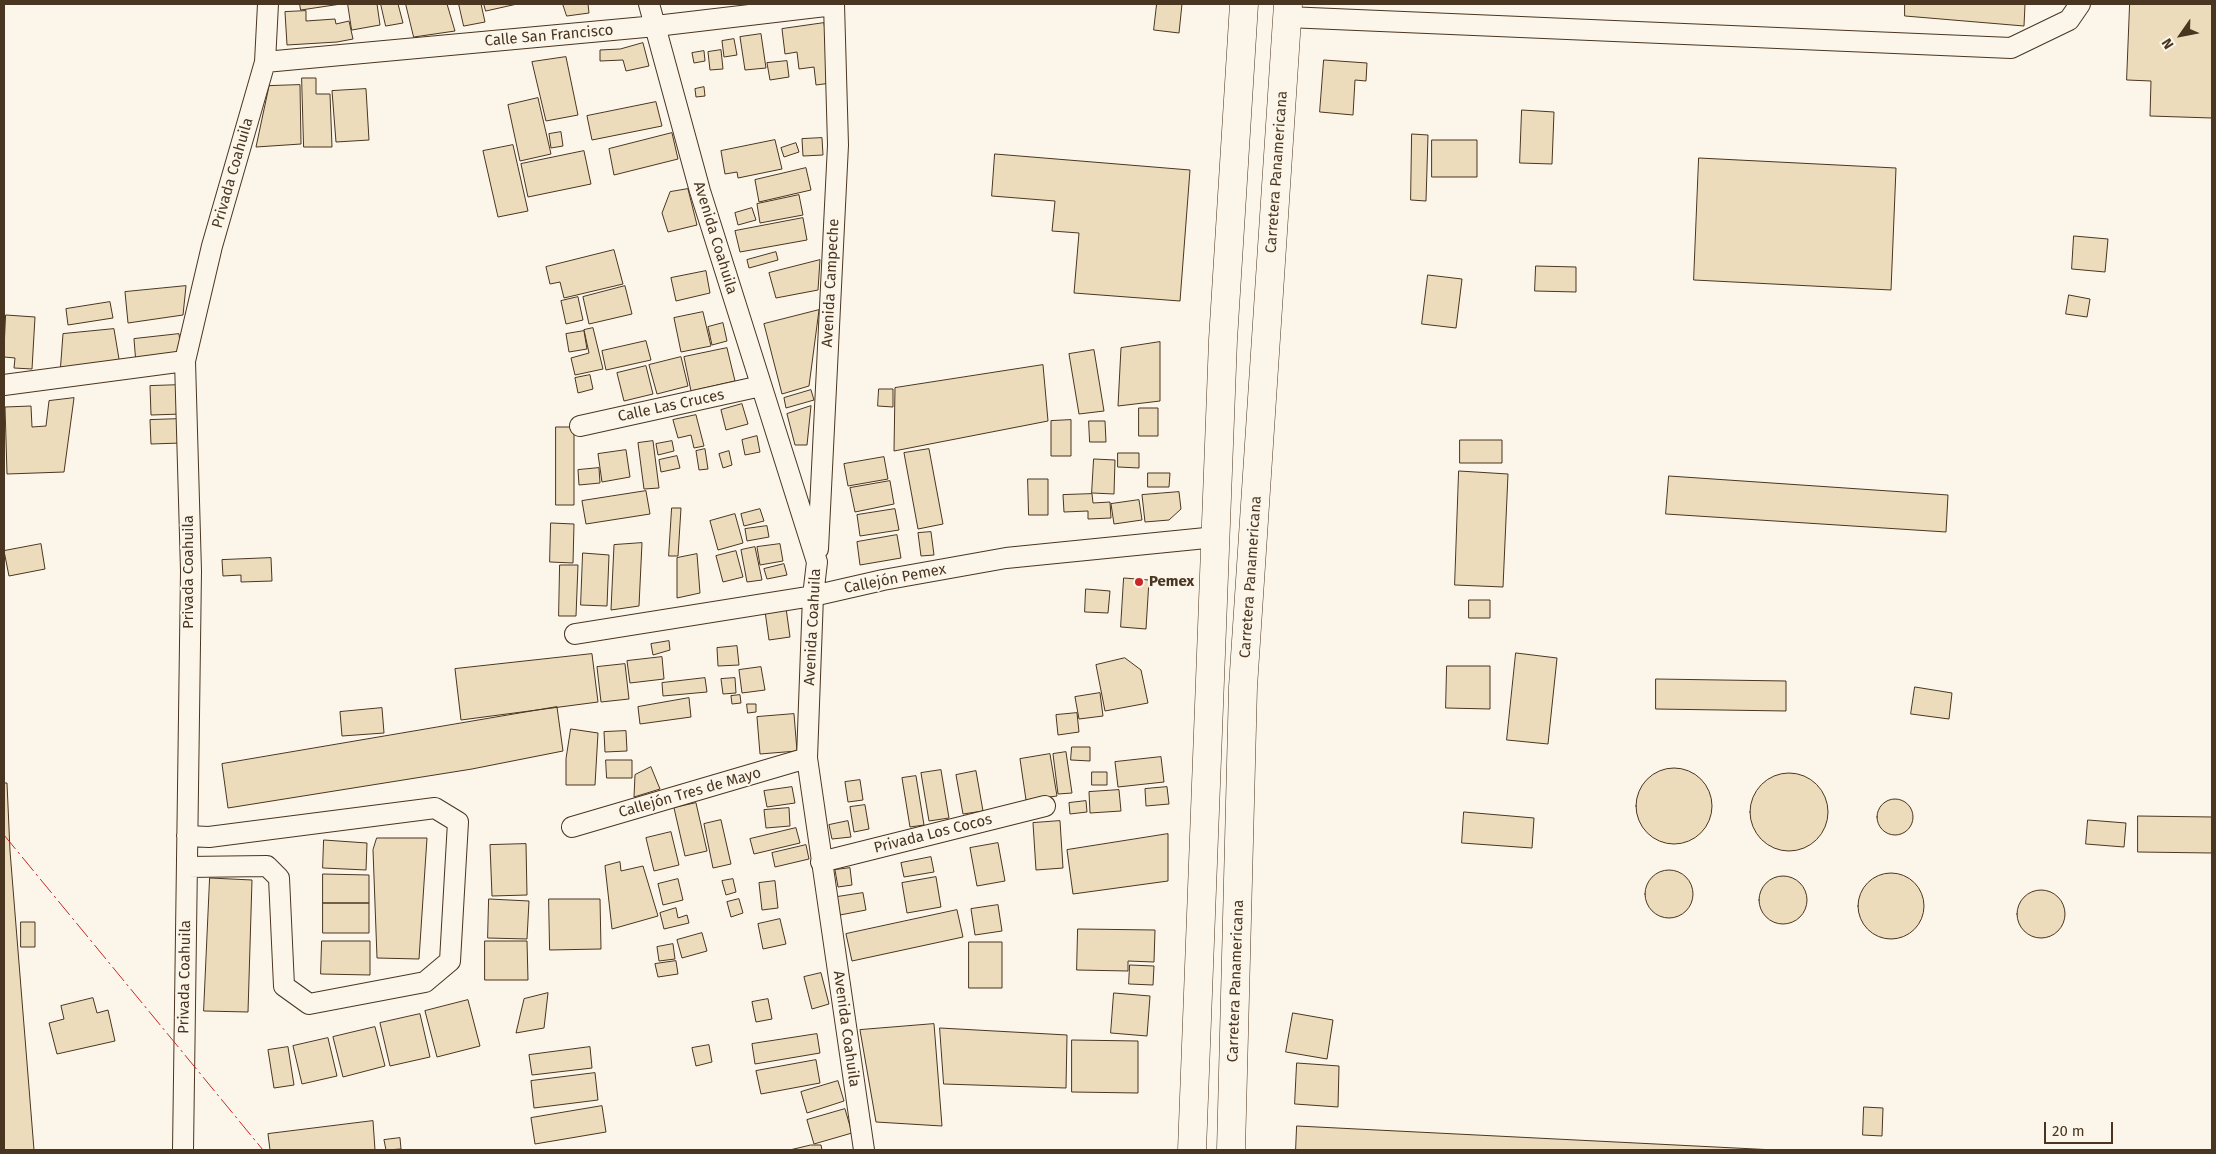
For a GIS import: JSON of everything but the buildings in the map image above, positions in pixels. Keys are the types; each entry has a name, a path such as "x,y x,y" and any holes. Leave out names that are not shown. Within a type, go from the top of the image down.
{"main road":[{"path":"1192,1150 1223,340 1244,4"},
{"name":"Carretera Panamericana","path":"1231,1150 1243,688 1288,10"}],"street":[{"name":"Privada Coahuila","path":"183,1150 191,571 185,361 212,246 265,62 268,4"},
{"name":"Avenida Coahuila","path":"649,4 700,191 817,562 813,596 807,758 864,1150"},
{"name":"Calle San Francisco","path":"265,62 656,26 834,4"},
{"name":"Avenida Campeche","path":"817,562 838,145 834,4"},
{"path":"1288,10 2011,48 2069,20 2080,4"},
{"path":"4,386 185,361"},
{"name":"Calle Las Cruces","path":"580,426 761,386"},
{"name":"Callejón Pemex","path":"575,634 813,596 883,580 1006,558 1216,536"},
{"name":"Callejón Tres de Mayo","path":"572,827 807,758"},
{"name":"Privada Los Cocos","path":"821,862 1045,806"},
{"path":"187,836 209,838 435,808 458,822 450,962 425,982 309,1004 284,986 279,878 267,866 187,867"}],"power":[{"path":"4,835 263,1150"}],"place":[{"name":"Pemex","path":"1139,582"}]}
